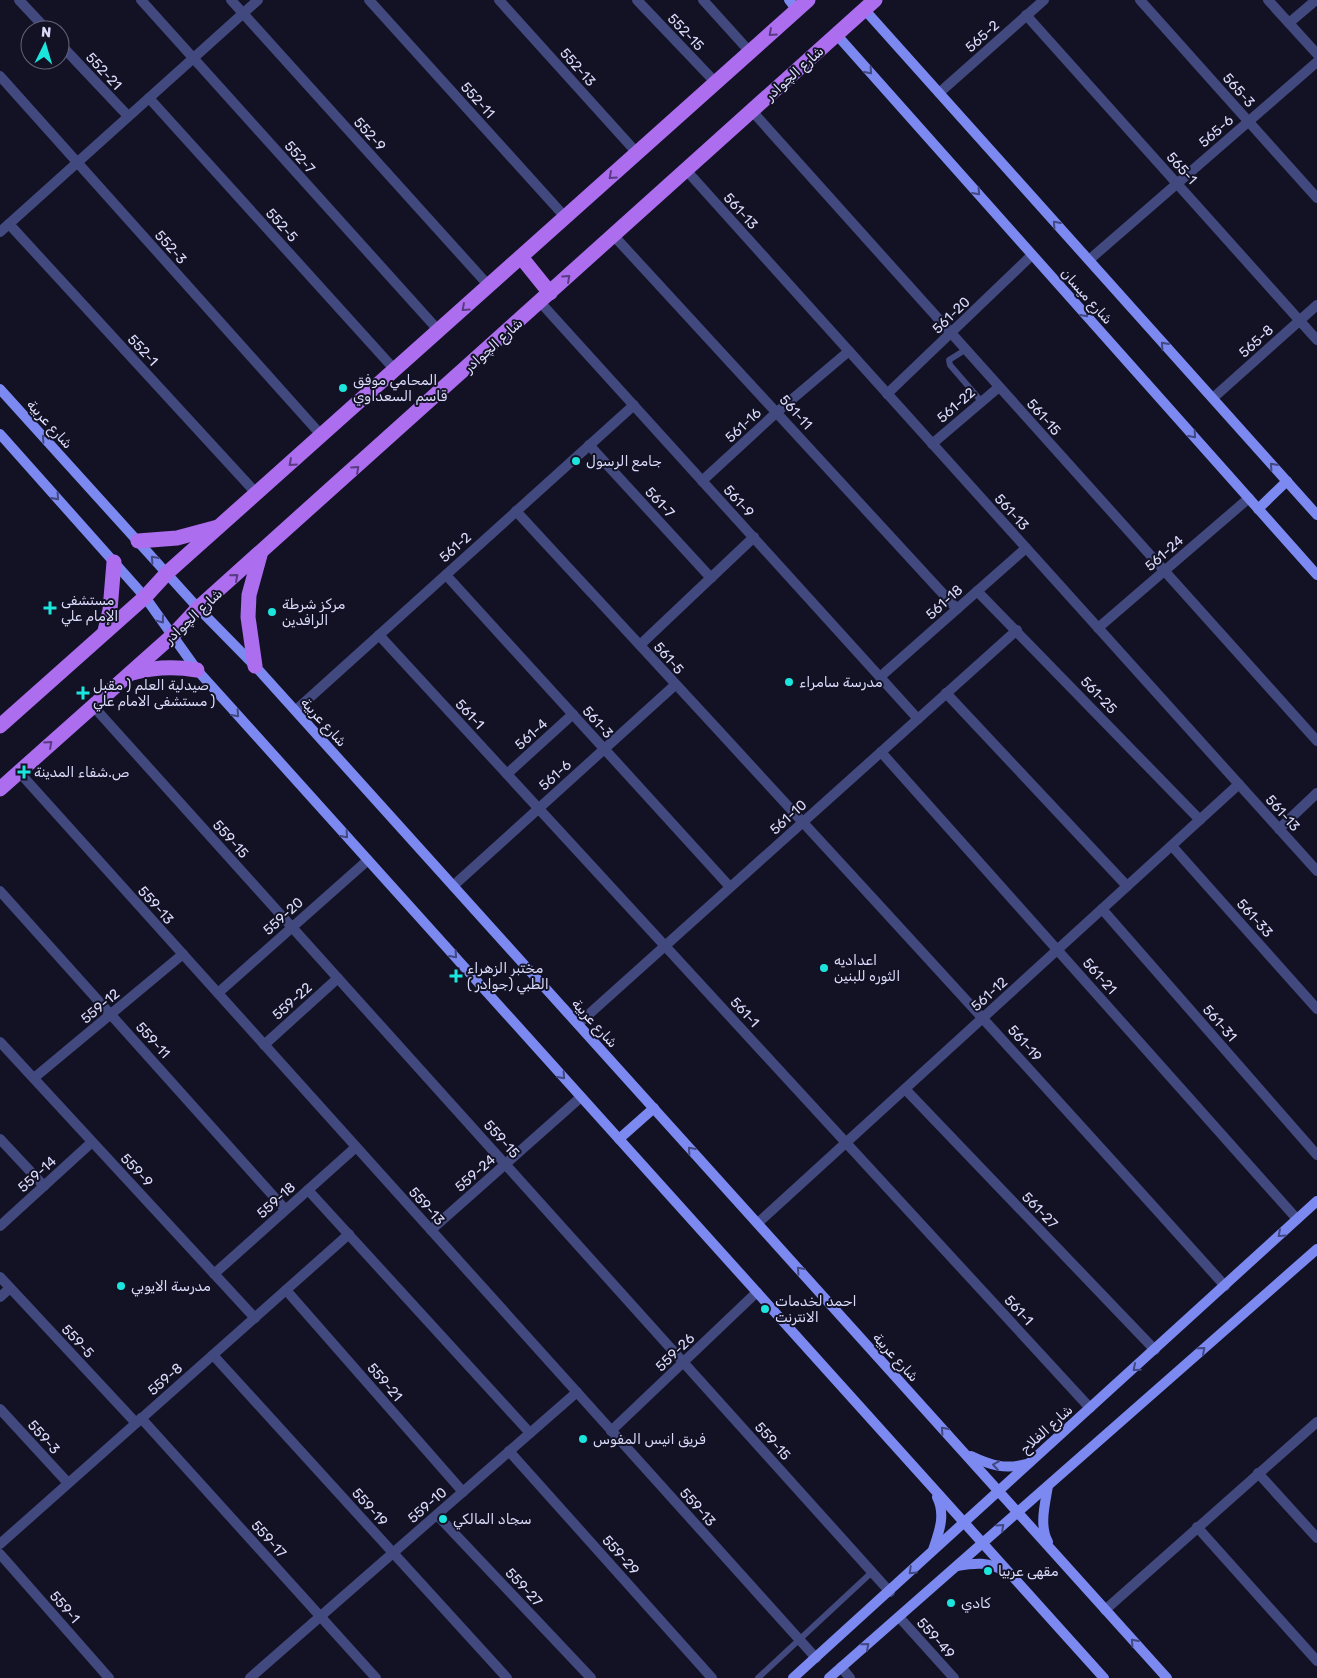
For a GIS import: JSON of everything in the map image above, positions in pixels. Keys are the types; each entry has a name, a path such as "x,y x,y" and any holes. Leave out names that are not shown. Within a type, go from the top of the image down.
{"main road":[{"path":"0,726 145,597 167,573 222,526 716,83 750,52 798,3"},
{"name":"شارع الچوادر","path":"0,789 173,635 198,608 260,555 869,5"},
{"name":"شارع ميسان","path":"869,5 939,93 1317,515"},
{"name":"شارع ميسان","path":"836,34 1317,575"},
{"path":"521,258 545,297"},
{"name":"شارع عربية","path":"0,388 198,608 296,710 1167,1678"},
{"path":"0,434 145,597 197,670 1104,1678"},
{"path":"1258,509 1287,482"},
{"path":"138,541 177,538 222,526"},
{"path":"255,666 248,617 249,595 260,555"},
{"path":"105,631 110,610 114,562"},
{"path":"128,674 150,668 177,666 197,670"},
{"path":"619,1139 654,1108"},
{"name":"شارع الفلاح","path":"794,1678 1317,1201"},
{"path":"829,1678 1317,1249"},
{"path":"965,1454 991,1466 1014,1468 1029,1463"},
{"path":"1048,1486 1044,1511 1044,1535 1055,1554"},
{"path":"932,1487 942,1507 940,1528 933,1551"},
{"path":"956,1566 977,1562 998,1567 1013,1578"}],"street":[{"path":"19,0 38,20"},
{"name":"552-7","path":"141,0 439,331"},
{"name":"552-9","path":"231,0 489,286"},
{"path":"0,232 258,0"},
{"name":"552-11","path":"369,0 566,218"},
{"name":"552-13","path":"499,0 637,154"},
{"name":"552-15","path":"637,0 716,83"},
{"path":"703,0 750,52"},
{"name":"565-2","path":"939,93 1044,0"},
{"name":"565-3","path":"1140,0 1317,198"},
{"path":"1268,0 1317,54"},
{"path":"1289,23 1316,0"},
{"name":"565-1","path":"1026,15 1317,340"},
{"name":"552-21","path":"70,55 128,116"},
{"name":"565-6","path":"1089,260 1317,62"},
{"name":"552-3","path":"0,76 322,436"},
{"name":"552-5","path":"149,98 396,370"},
{"name":"561-15","path":"752,111 1317,741"},
{"name":"561-13","path":"686,170 1317,871"},
{"name":"552-1","path":"8,224 257,494"},
{"name":"561-11","path":"614,236 957,609"},
{"name":"561-20","path":"887,394 952,334 1032,255"},
{"name":"561-9","path":"545,297 634,405 918,719"},
{"name":"565-8","path":"1212,398 1317,305"},
{"name":"561-16","path":"702,481 777,412 849,351"},
{"name":"561-22","path":"932,444 999,387"},
{"name":"561-2","path":"296,710 634,405"},
{"name":"561-7","path":"589,445 711,578"},
{"name":"561-24","path":"1098,628 1249,498"},
{"name":"561-5","path":"516,511 675,685 804,821"},
{"path":"640,645 754,537"},
{"name":"561-18","path":"880,677 1026,548"},
{"name":"561-3","path":"446,575 730,888"},
{"name":"561-25","path":"977,591 1200,820"},
{"name":"561-10","path":"578,1024 1016,630"},
{"name":"561-1","path":"379,635 1090,1408"},
{"name":"561-6","path":"453,886 675,685"},
{"path":"946,693 1127,886"},
{"name":"559-15","path":"93,706 890,1592"},
{"name":"561-4","path":"506,774 573,714"},
{"name":"561-21","path":"881,752 1298,1219"},
{"name":"559-13","path":"18,772 816,1658"},
{"name":"561-12","path":"758,1223 1239,784"},
{"path":"1279,829 1317,793"},
{"name":"561-19","path":"804,821 1224,1286"},
{"name":"561-33","path":"1172,846 1317,1009"},
{"name":"559-20","path":"218,993 291,926 368,860"},
{"name":"559-11","path":"0,891 285,1209"},
{"name":"561-31","path":"1102,909 1317,1155"},
{"name":"559-12","path":"34,1078 183,954"},
{"name":"559-22","path":"264,1045 338,978"},
{"name":"559-9","path":"0,1042 255,1318"},
{"name":"561-27","path":"905,1089 1155,1350"},
{"name":"559-24","path":"431,1230 581,1097"},
{"path":"0,1139 44,1186"},
{"name":"559-14","path":"0,1226 92,1142"},
{"name":"559-18","path":"214,1274 356,1147"},
{"path":"308,1190 530,1433"},
{"name":"559-8","path":"0,1544 349,1234"},
{"name":"559-5","path":"0,1277 138,1421"},
{"path":"0,1296 10,1288"},
{"name":"559-21","path":"286,1290 463,1492"},
{"name":"559-26","path":"611,1431 757,1292"},
{"name":"559-19","path":"213,1355 507,1678"},
{"name":"559-10","path":"250,1678 577,1392"},
{"name":"559-3","path":"0,1409 68,1483"},
{"name":"559-17","path":"138,1421 376,1678"},
{"path":"1105,1610 1317,1422"},
{"name":"559-29","path":"509,1451 712,1678"},
{"path":"1258,1473 1317,1538"},
{"name":"559-27","path":"437,1515 591,1678"},
{"path":"1197,1527 1317,1661"},
{"name":"559-1","path":"0,1554 109,1678"},
{"name":"559-49","path":"898,1617 954,1678"},
{"path":"841,1667 850,1678"}],"lane":[{"path":"966,350 949,360 950,366 982,401"},
{"path":"758,1678 872,1572"}],"place":[{"name":"المحامي موفق قاسم السعداوي","path":"343,388"},
{"name":"جامع الرسول","path":"576,461"},
{"name":"مستشفى الإمام علي","path":"50,608"},
{"name":"مركز شرطة الرافدين","path":"272,612"},
{"name":"مدرسة سامراء","path":"789,682"},
{"name":"صيدلية العلم ( مقبل مستشفى الامام علي )","path":"83,693"},
{"name":"ص.شفاء المدينة","path":"24,772"},
{"name":"اعداديه الثوره للبنين","path":"824,968"},
{"name":"مختبر الزهراء الطبي (جوادر )","path":"456,976"},
{"name":"مدرسة الايوبي","path":"121,1286"},
{"name":"احمد لخدمات الانترنت","path":"765,1309"},
{"name":"فريق انيس المفوس","path":"583,1439"},
{"name":"سجاد المالكي","path":"443,1519"},
{"name":"مقهى عربيا","path":"988,1571"},
{"name":"كادي","path":"951,1603"}]}
